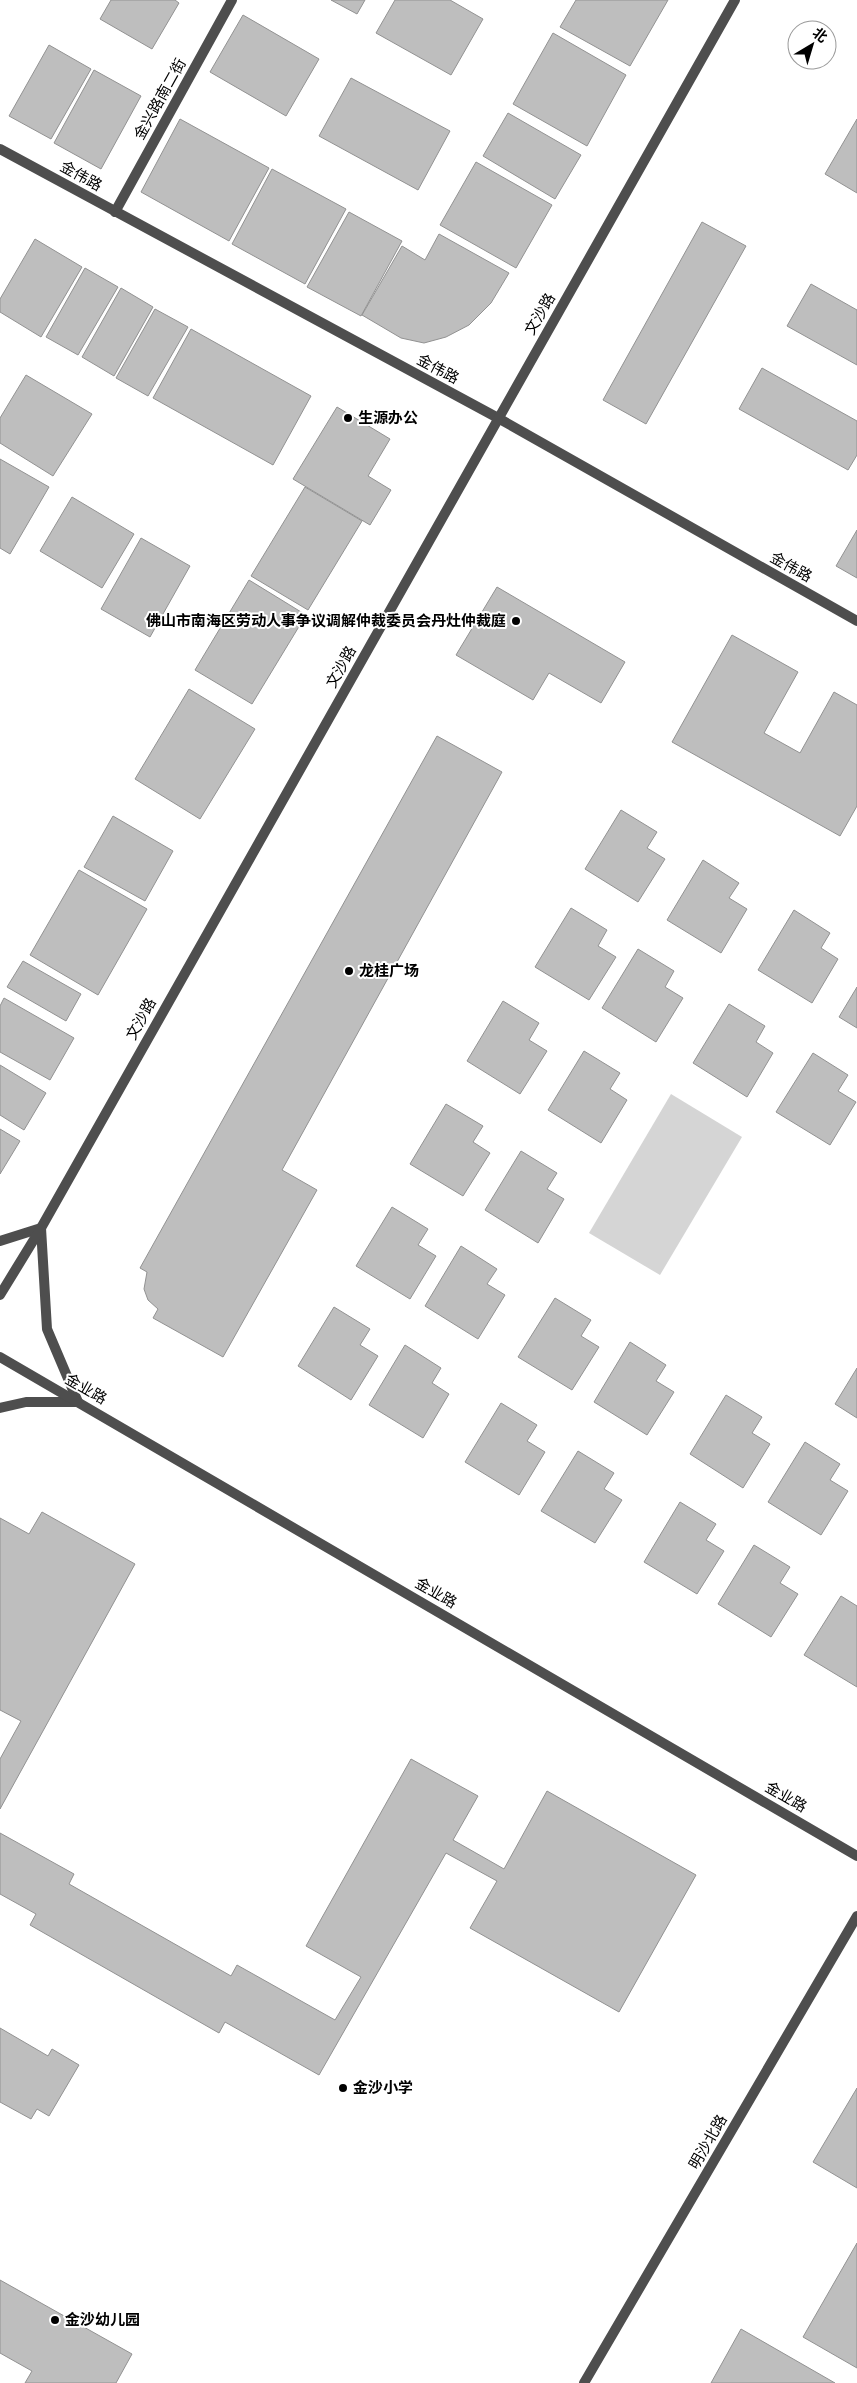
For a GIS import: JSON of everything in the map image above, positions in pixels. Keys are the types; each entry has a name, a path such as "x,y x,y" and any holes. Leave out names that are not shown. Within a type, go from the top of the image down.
{"street":[{"name":"金兴路南二街","path":"115,212 232,0"},
{"name":"文沙路","path":"0,1295 41,1228 735,0"},
{"name":"金伟路","path":"0,149 498,418 857,621"},
{"path":"0,1241 41,1228 48,1329 78,1402 26,1402 0,1408"},
{"name":"金业路","path":"0,1357 857,1856"},
{"name":"明沙北路","path":"584,2383 857,1916"}],"shaded area":[{"path":"671,1094 742,1137 660,1275 589,1233"}],"building":[{"path":"111,0 175,0 179,3 152,49 100,19"},
{"path":"331,0 365,0 357,14"},
{"path":"395,0 450,0 483,19 451,75 376,33"},
{"path":"576,0 668,0 630,66 560,27"},
{"path":"243,15 319,59 286,116 210,72"},
{"path":"553,33 626,75 587,146 513,104"},
{"path":"49,45 91,69 51,139 9,116"},
{"path":"94,70 141,96 101,169 54,143"},
{"path":"351,78 450,131 418,190 319,136"},
{"path":"508,113 581,155 555,199 483,156"},
{"path":"180,119 269,168 229,241 141,192"},
{"path":"857,119 857,193 825,174"},
{"path":"476,162 552,205 516,268 440,225"},
{"path":"272,169 346,209 305,284 232,244"},
{"path":"349,212 402,241 361,316 307,287"},
{"path":"702,222 746,246 646,424 603,400"},
{"path":"439,234 509,273 491,303 469,325 446,337 424,343 401,338 362,315 402,246 425,260"},
{"path":"35,239 82,267 41,337 0,312 0,299"},
{"path":"85,268 118,287 78,355 46,337"},
{"path":"811,284 857,310 857,365 787,326"},
{"path":"121,288 153,307 114,376 82,357"},
{"path":"155,309 188,327 148,396 116,378"},
{"path":"191,329 311,396 273,465 153,398"},
{"path":"762,368 857,421 857,455 848,470 739,409"},
{"path":"26,375 92,414 53,476 0,443 0,418"},
{"path":"337,407 390,439 368,476 391,490 370,525 293,479"},
{"path":"0,459 49,487 10,554 0,548"},
{"path":"305,487 362,521 308,610 251,576"},
{"path":"72,497 134,534 102,588 40,551"},
{"path":"857,530 857,578 836,566"},
{"path":"141,538 190,566 150,637 101,609"},
{"path":"249,580 306,615 252,704 195,670"},
{"name":"佛山市南海区劳动人事争议调解仲裁委员会丹灶仲裁庭","path":"497,587 625,662 601,703 549,673 533,700 456,655"},
{"path":"732,635 798,672 764,733 800,753 834,692 857,705 857,806 840,836 672,742"},
{"path":"189,689 255,729 200,819 135,779"},
{"name":"龙桂广场","path":"437,736 502,772 282,1170 317,1190 223,1357 153,1318 158,1309 148,1300 144,1289 147,1272 140,1268"},
{"path":"621,810 657,832 647,848 665,859 638,902 585,869"},
{"path":"113,816 173,851 145,901 84,867"},
{"path":"703,860 739,883 729,898 747,909 721,953 667,920"},
{"path":"79,870 147,909 98,995 30,955"},
{"path":"571,908 607,930 598,946 616,957 589,1000 535,967"},
{"path":"794,910 830,933 821,948 838,959 812,1003 758,970"},
{"path":"638,949 674,971 665,987 683,998 656,1042 602,1008"},
{"path":"23,961 81,994 66,1021 7,987"},
{"path":"857,987 857,1028 839,1017"},
{"path":"4,998 74,1038 50,1080 0,1052 0,1006"},
{"path":"503,1001 539,1023 529,1040 547,1051 520,1094 467,1061"},
{"path":"729,1004 765,1026 756,1042 773,1053 747,1097 693,1063"},
{"path":"584,1051 620,1073 610,1089 627,1100 601,1143 548,1110"},
{"path":"813,1053 848,1075 838,1091 856,1102 830,1145 776,1112"},
{"path":"0,1065 46,1093 24,1130 0,1115"},
{"path":"446,1104 483,1126 473,1142 490,1153 463,1196 410,1164"},
{"path":"0,1129 20,1141 0,1174"},
{"path":"521,1151 557,1173 547,1189 564,1199 538,1243 485,1210"},
{"path":"392,1207 428,1229 418,1245 436,1256 410,1299 356,1266"},
{"path":"461,1246 497,1269 487,1284 505,1295 478,1339 425,1306"},
{"path":"555,1298 591,1320 581,1336 599,1347 572,1390 518,1357"},
{"path":"334,1307 370,1329 360,1345 378,1356 351,1400 298,1366"},
{"path":"630,1342 666,1365 656,1381 674,1392 647,1435 594,1402"},
{"path":"405,1345 441,1368 432,1383 449,1394 423,1438 369,1405"},
{"path":"857,1368 857,1418 835,1404"},
{"path":"726,1395 762,1417 752,1433 770,1444 743,1488 690,1454"},
{"path":"501,1403 537,1425 527,1441 545,1452 519,1495 465,1462"},
{"path":"805,1442 840,1464 830,1480 848,1491 821,1535 768,1502"},
{"path":"578,1451 614,1473 604,1489 622,1500 595,1543 541,1511"},
{"path":"680,1502 716,1524 706,1540 724,1551 697,1594 644,1562"},
{"path":"42,1512 135,1564 0,1809 0,1759 21,1721 0,1710 0,1518 29,1534"},
{"path":"754,1545 790,1567 780,1583 798,1594 771,1637 718,1604"},
{"path":"841,1596 857,1606 857,1687 804,1655"},
{"path":"411,1759 478,1796 453,1840 504,1869 547,1791 696,1875 619,2012 470,1928 497,1881 446,1853 319,2075 225,2022 219,2033 30,1925 36,1914 0,1894 0,1833 74,1874 69,1884 231,1976 237,1965 335,2020 361,1977 306,1946"},
{"path":"0,2028 48,2056 52,2049 79,2065 49,2116 37,2109 31,2119 0,2102"},
{"path":"857,2088 857,2188 813,2162"},
{"path":"857,2243 857,2368 803,2337"},
{"path":"0,2280 132,2354 116,2383 25,2383 32,2371 0,2353"},
{"path":"741,2329 835,2383 711,2383"}],"place":[{"name":"生源办公","path":"348,418"},
{"name":"佛山市南海区劳动人事争议调解仲裁委员会丹灶仲裁庭","path":"516,621"},
{"name":"龙桂广场","path":"349,971"},
{"name":"金沙小学","path":"343,2088"},
{"name":"金沙幼儿园","path":"55,2320"}]}
